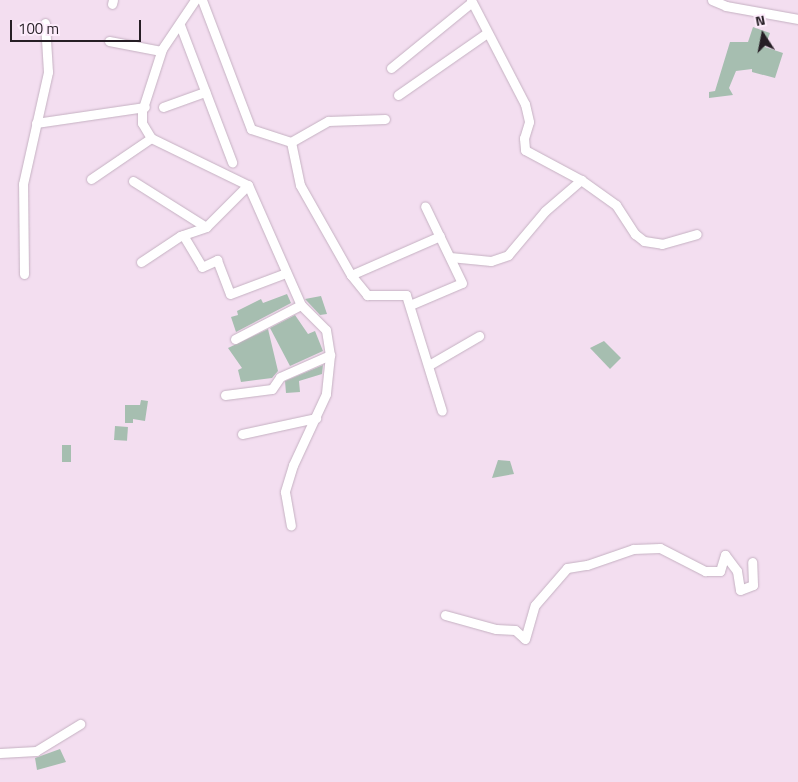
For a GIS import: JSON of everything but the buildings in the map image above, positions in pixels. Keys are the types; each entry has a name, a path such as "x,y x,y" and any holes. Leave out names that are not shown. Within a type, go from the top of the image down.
{"street":[{"path":"195,0 161,51 142,123 151,138 248,185 301,306 326,330 330,355 326,394 293,465 285,492 291,525"},
{"path":"202,0 252,129 291,142 328,121 384,119"},
{"path":"712,0 736,8 798,19"},
{"path":"391,68 472,1 525,104 529,122 524,138 525,150 581,180 616,205 635,234 644,241 662,244 697,234"},
{"path":"24,274 23,184 48,72 45,23"},
{"path":"180,25 232,162"},
{"path":"398,95 487,33"},
{"path":"109,41 161,51"},
{"path":"162,107 206,92"},
{"path":"36,123 145,107"},
{"path":"91,179 151,138"},
{"path":"291,142 300,185 350,275 367,295 406,295 442,411"},
{"path":"450,257 491,261 508,255 545,211 581,180"},
{"path":"133,181 206,227"},
{"path":"141,262 183,235 206,227 248,185"},
{"path":"410,305 462,283 425,206"},
{"path":"183,235 202,267 218,260 230,294 286,273"},
{"path":"350,275 440,236"},
{"path":"235,339 301,306"},
{"path":"429,365 479,336"},
{"path":"224,396 272,389 280,377 330,355"},
{"path":"242,434 316,418"},
{"path":"445,615 496,630 515,630 525,639 535,605 567,568 633,549 660,548 705,571 720,571 725,555 737,571 740,590 753,585 752,562"},
{"path":"0,753 36,751 80,724"}]}
